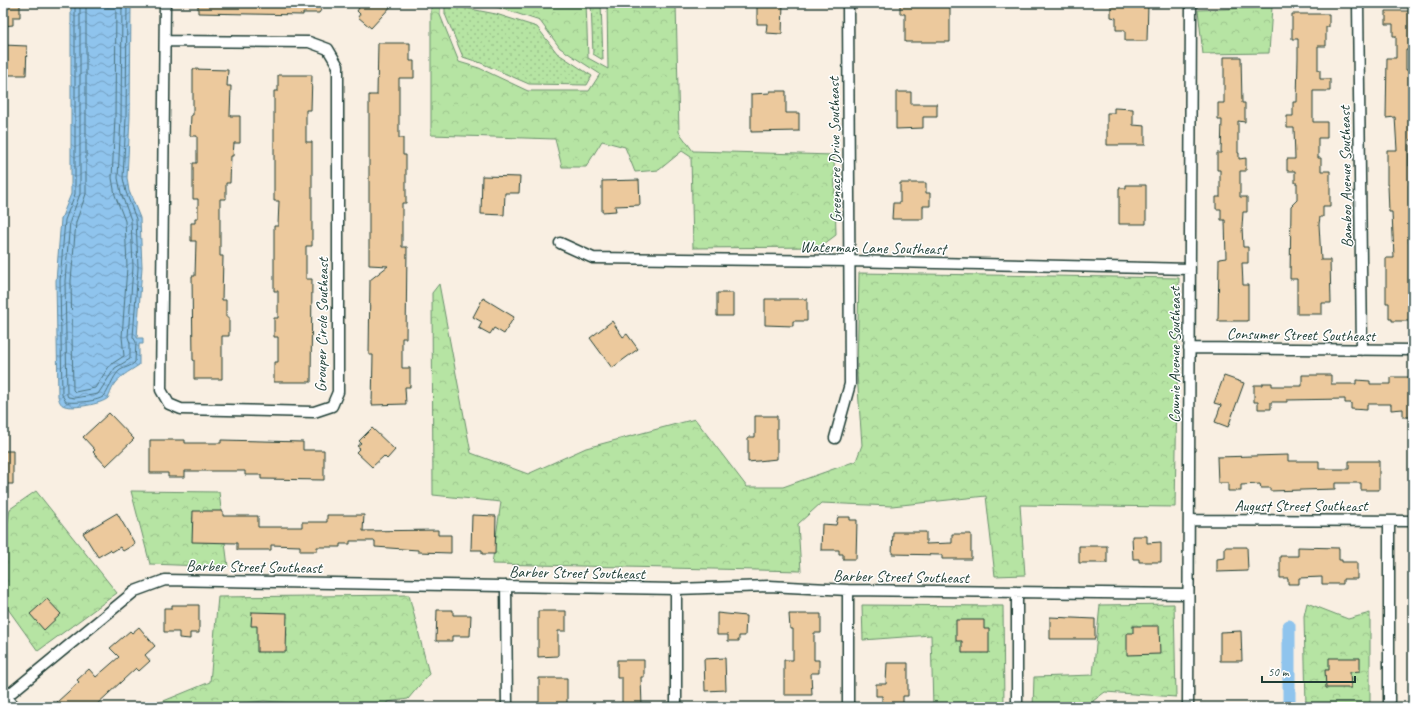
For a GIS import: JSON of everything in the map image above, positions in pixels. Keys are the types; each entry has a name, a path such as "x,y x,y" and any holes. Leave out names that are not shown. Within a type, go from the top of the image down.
{"street":[{"name":"Grouper Circle Southeast","path":"164,3 162,390 169,404 181,409 314,412 332,406 338,392 338,66 328,49 309,42 165,41"},
{"name":"Greenacre Drive Southeast","path":"835,438 850,384 848,3"},
{"name":"Cownie Avenue Southeast","path":"1188,707 1188,594 1190,520 1189,348 1191,3"},
{"name":"Bamboo Avenue Southeast","path":"1358,3 1362,350"},
{"name":"Waterman Lane Southeast","path":"560,243 593,258 849,261 1190,269"},
{"name":"Consumer Street Southeast","path":"1189,348 1413,350"},
{"name":"August Street Southeast","path":"1190,520 1413,521"},
{"path":"1389,521 1389,707"},
{"name":"Barber Street Southeast","path":"5,695 135,591 165,580 676,589 769,586 848,590 1188,594"},
{"path":"506,586 507,707"},
{"path":"676,589 676,707"},
{"path":"848,590 848,707"},
{"path":"1017,593 1017,707"},
{"path":"5,695 15,707"}],"green space":[{"path":"431,3 440,3 440,15 459,62 479,68 528,91 589,91 600,74 560,48 540,21 497,7 474,3 586,3 588,58 608,69 607,3 676,3 679,132 693,151 834,155 836,235 820,247 693,248 691,157 682,151 659,170 635,172 625,147 602,141 586,167 562,167 555,139 431,135"},
{"path":"445,3 456,3 460,7 496,14 537,27 557,53 592,76 587,85 529,84 481,63 463,57 445,14"},
{"path":"591,3 601,3 603,60 593,54"},
{"path":"1272,7 1269,53 1203,54 1198,10"},
{"path":"859,273 1179,278 1175,507 1020,505 1025,575 995,576 986,496 892,506 821,503 798,524 801,571 492,564 501,502 433,495 432,293 439,284 471,453 528,474 586,448 695,419 747,487 783,487 856,461 862,445 857,374"},
{"path":"36,491 117,593 38,651 3,602 3,540 5,540 10,509"},
{"path":"131,491 219,492 228,567 150,564"},
{"path":"409,595 429,674 408,699 387,702 387,707 350,707 264,701 209,707 149,707 210,682 218,597"},
{"path":"1307,603 1348,619 1370,613 1370,707 1306,707 1304,616"},
{"path":"1174,604 1176,697 1105,692 1093,701 1092,707 1033,707 1034,677 1093,675 1100,605"},
{"path":"862,605 1003,606 1004,707 933,707 931,635 863,640"}],"water":[{"path":"71,3 131,3 130,118 127,178 129,191 140,218 142,267 137,338 143,338 143,344 139,344 139,365 124,374 113,387 108,398 94,404 74,407 62,405 58,396 56,281 61,219 71,194"}],"building":[{"path":"3,3 20,3 20,17 13,17 13,25 3,26"},
{"path":"198,3 321,3 321,10 319,13 303,13 303,15 198,13"},
{"path":"353,3 394,3 371,28 358,17 360,14 357,11 359,8"},
{"path":"757,3 783,3 782,34 766,33 767,24 757,24"},
{"path":"900,3 919,3 919,5 950,5 950,42 905,42 905,14 900,14"},
{"path":"1111,3 1148,4 1147,41 1125,41 1125,30 1116,30 1116,18 1111,17"},
{"path":"1386,11 1413,11 1413,50 1406,50 1406,70 1413,70 1413,140 1409,140 1409,166 1413,166 1413,185 1409,185 1409,205 1413,205 1413,224 1409,224 1409,243 1413,243 1413,321 1392,321 1392,319 1389,319 1389,303 1386,303 1386,258 1394,258 1392,212 1389,212 1387,185 1387,150 1397,150 1395,117 1386,118 1387,58 1396,58 1396,36 1393,36 1393,24 1386,24"},
{"path":"1292,14 1329,14 1329,27 1326,27 1326,46 1318,46 1318,70 1320,70 1320,79 1330,79 1330,91 1313,91 1313,122 1327,122 1327,138 1318,138 1318,158 1321,158 1321,171 1330,171 1330,206 1323,206 1323,217 1320,217 1319,224 1321,260 1330,260 1331,303 1322,303 1322,314 1297,314 1297,279 1290,279 1291,206 1297,200 1295,171 1287,171 1287,159 1295,159 1294,128 1287,128 1287,116 1293,116 1293,102 1297,102 1298,39 1292,39"},
{"path":"378,43 410,43 410,61 414,61 414,78 399,78 399,138 403,138 403,155 406,155 406,203 402,203 402,247 407,247 406,338 402,338 402,368 410,368 410,387 405,387 406,404 372,405 373,355 369,355 370,280 388,266 369,265 369,95 377,95"},
{"path":"3,45 27,46 26,75 3,75"},
{"path":"1224,57 1241,57 1242,103 1245,103 1245,122 1238,121 1238,153 1239,159 1246,158 1246,171 1240,171 1240,197 1247,197 1247,212 1243,212 1242,227 1243,247 1248,247 1248,263 1242,263 1243,285 1248,285 1248,321 1218,321 1219,259 1226,258 1225,220 1221,220 1221,209 1216,209 1216,197 1220,197 1220,170 1217,170 1217,153 1221,153 1222,120 1218,120 1218,103 1224,103"},
{"path":"193,69 228,70 227,86 231,86 230,116 240,116 240,143 234,143 233,156 231,156 230,183 226,183 226,199 220,199 220,256 223,256 222,300 226,300 226,317 229,317 229,336 222,336 222,379 194,379 192,276 195,276 196,241 191,241 191,223 195,223 195,218 198,218 198,199 193,199 193,163 197,163 197,136 190,136 191,115 193,115"},
{"path":"278,75 312,75 311,110 306,110 306,142 312,142 312,246 306,246 306,279 312,279 311,382 274,382 274,362 278,362 278,337 274,337 274,318 278,318 278,291 274,291 274,226 278,226 279,201 274,201 274,91 278,91"},
{"path":"770,91 786,91 786,113 799,113 799,131 751,132 751,94 770,93"},
{"path":"896,92 911,92 911,104 937,104 937,117 923,117 923,128 896,129"},
{"path":"1114,108 1133,109 1133,125 1145,126 1145,145 1107,145 1107,113 1114,113"},
{"path":"482,176 520,177 519,193 505,193 504,215 481,214"},
{"path":"639,180 640,205 615,206 616,211 602,212 602,181"},
{"path":"900,183 926,183 926,193 930,193 930,206 923,206 923,219 892,219 893,203 900,203"},
{"path":"1126,185 1146,185 1146,224 1119,224 1119,188 1126,188"},
{"path":"717,293 733,293 733,316 717,316"},
{"path":"483,298 514,317 504,334 494,328 490,334 479,328 482,322 473,317"},
{"path":"765,299 807,299 807,321 793,321 793,326 765,325"},
{"path":"612,321 623,337 627,334 638,349 612,368 590,338"},
{"path":"1302,375 1331,375 1331,384 1356,384 1356,380 1370,381 1370,384 1391,384 1391,377 1413,377 1413,417 1403,417 1403,409 1391,410 1391,404 1367,404 1367,410 1351,409 1351,403 1345,403 1345,399 1287,400 1287,402 1271,402 1271,409 1258,409 1258,402 1254,402 1254,385 1272,383 1272,386 1302,386"},
{"path":"1224,376 1244,383 1228,427 1215,422 1221,405 1214,403"},
{"path":"109,413 134,439 106,466 93,452 95,450 83,437"},
{"path":"755,416 777,416 777,459 748,462 748,437 755,437"},
{"path":"372,428 395,450 387,459 384,456 372,467 356,452 360,448 357,446 361,443 359,441"},
{"path":"150,440 185,440 185,443 221,443 221,440 303,442 303,450 324,450 324,480 261,479 261,475 245,475 245,471 185,471 185,477 168,477 168,473 150,473"},
{"path":"3,451 13,451 13,484 3,484"},
{"path":"1288,455 1288,461 1319,461 1319,469 1349,469 1349,461 1379,461 1379,490 1361,490 1361,483 1335,483 1335,489 1270,491 1270,488 1261,488 1260,484 1241,485 1241,491 1228,491 1228,483 1218,483 1217,457"},
{"path":"193,511 223,511 223,516 258,516 258,527 302,527 302,522 327,522 327,515 364,515 363,531 438,530 438,535 451,535 451,553 418,552 418,550 375,547 375,541 350,541 350,544 340,544 340,547 317,547 317,551 300,551 300,546 271,545 271,550 237,550 237,543 192,542"},
{"path":"117,513 135,544 123,551 120,547 112,552 110,550 98,557 83,533"},
{"path":"472,515 496,516 495,554 482,554 482,550 471,550"},
{"path":"838,517 850,517 850,520 857,520 856,559 843,559 843,554 839,554 839,550 821,550 822,524 836,525"},
{"path":"893,532 926,532 926,544 952,543 952,534 971,534 971,559 942,559 942,555 892,554"},
{"path":"1132,536 1147,536 1147,543 1161,542 1161,562 1139,562 1139,559 1133,559"},
{"path":"1079,546 1107,546 1107,563 1079,563"},
{"path":"1225,547 1247,547 1248,571 1217,572 1217,559 1225,558"},
{"path":"1298,547 1339,548 1339,560 1342,560 1342,562 1357,562 1357,579 1343,579 1343,584 1322,584 1322,577 1299,578 1299,584 1288,584 1288,578 1280,578 1280,556 1298,556"},
{"path":"47,599 61,614 44,630 30,614"},
{"path":"172,605 199,605 199,633 190,633 190,639 179,638 179,632 164,632 164,608 172,608"},
{"path":"437,610 453,610 453,615 471,615 470,636 452,636 452,641 436,641"},
{"path":"538,611 566,611 566,631 558,631 558,656 538,657"},
{"path":"252,612 287,613 286,652 257,652 257,626 251,626"},
{"path":"717,613 746,616 745,636 739,636 739,641 728,641 728,635 717,635"},
{"path":"789,614 821,614 821,633 814,633 814,660 819,660 819,673 811,673 812,695 784,695 784,660 793,660 793,629 790,629"},
{"path":"1050,617 1095,619 1095,639 1050,639"},
{"path":"956,620 984,620 984,629 989,629 989,653 962,653 962,641 956,641"},
{"path":"1133,626 1159,626 1160,654 1127,655 1127,633 1133,633"},
{"path":"139,627 155,646 145,655 150,661 139,671 136,668 94,707 62,707 57,702 79,682 77,680 89,669 96,677 119,657 110,648 130,631 132,633"},
{"path":"1241,631 1242,661 1220,661 1220,632"},
{"path":"725,658 726,690 705,691 704,659"},
{"path":"1329,658 1360,658 1360,671 1350,672 1351,688 1326,688 1325,670 1329,670"},
{"path":"617,660 644,660 644,677 641,677 642,707 622,707 622,678 617,678"},
{"path":"887,663 908,663 908,696 903,696 903,707 882,707 882,696 876,696 876,684 886,684"},
{"path":"539,678 567,678 567,707 539,707"}],"waterway":[{"path":"1289,626 1289,707"}]}
